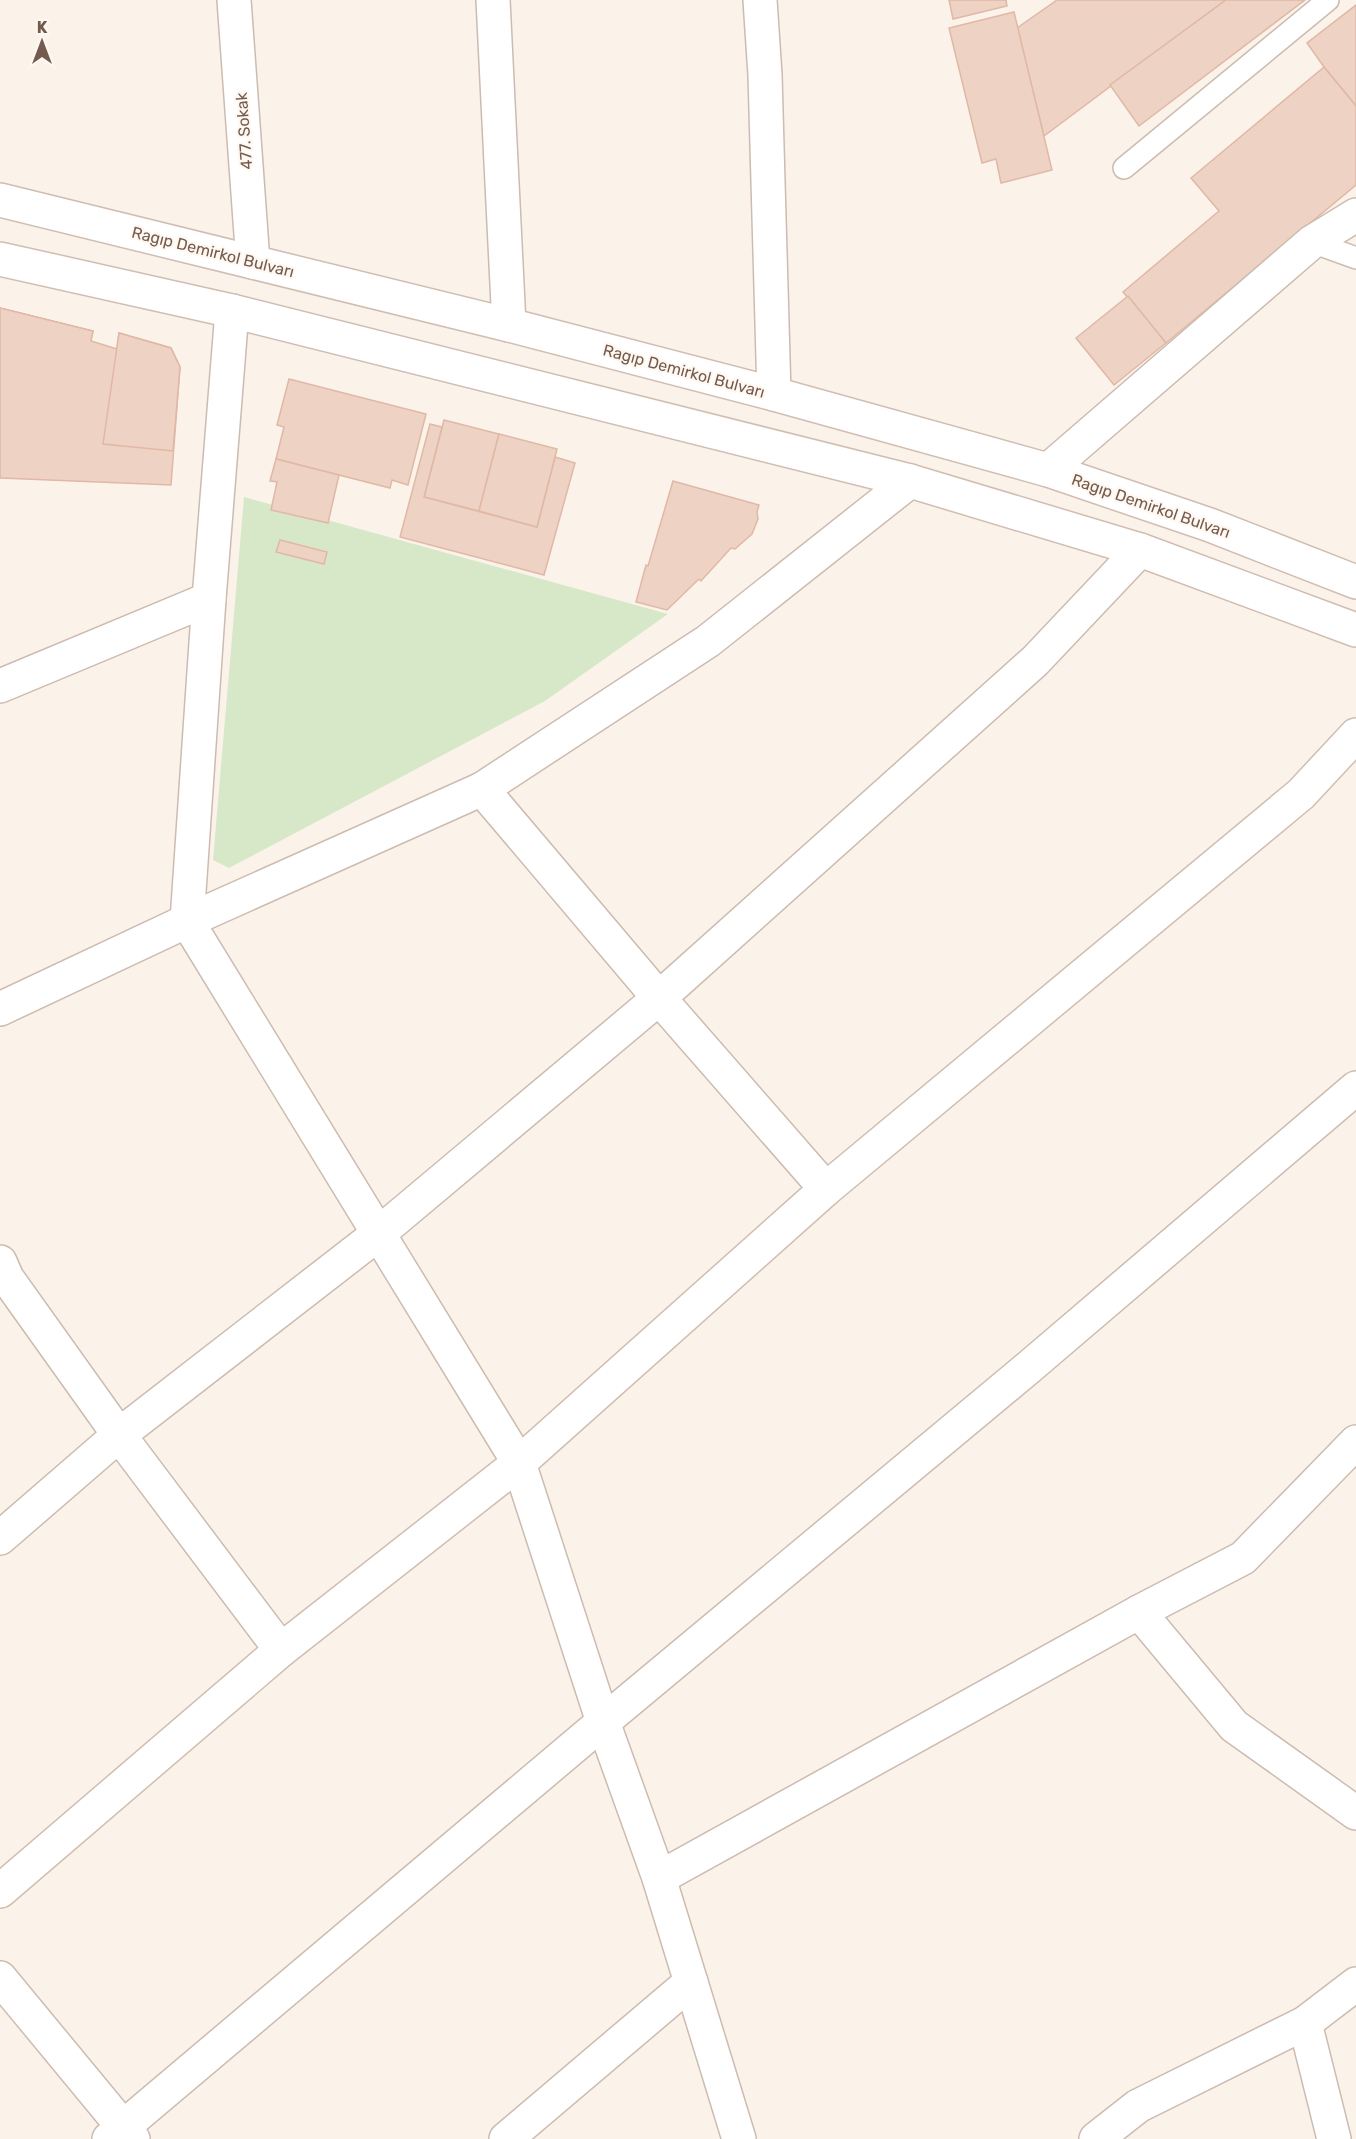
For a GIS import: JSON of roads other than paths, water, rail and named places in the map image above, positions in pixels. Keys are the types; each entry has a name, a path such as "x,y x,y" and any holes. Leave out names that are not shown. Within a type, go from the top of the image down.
{"street":[{"name":"477. Sokak","path":"234,0 253,262"},
{"path":"493,0 509,325"},
{"path":"760,0 765,75 774,394"},
{"name":"Ragıp Demirkol Bulvarı","path":"0,200 509,325 774,394 1048,470 1210,525 1356,582"},
{"path":"1048,470 1312,242 1356,215"},
{"path":"0,260 232,311 910,481 1140,550 1356,630"},
{"path":"232,311 209,599 188,921 519,1463 603,1722 659,1878 739,2139"},
{"path":"0,1010 188,921 482,789 708,641 910,481"},
{"path":"0,1538 119,1435 378,1234 659,998 1035,661 1140,550"},
{"path":"0,686 209,599"},
{"path":"0,1891 280,1650 519,1463 826,1189 1301,794 1356,735"},
{"path":"482,789 659,998 826,1189"},
{"path":"0,1978 122,2135 603,1722 1028,1368 1356,1088"},
{"path":"2,1274 280,1650"},
{"path":"659,1878 1139,1612 1243,1558 1353,1452"},
{"path":"1139,1612 1234,1726 1356,1813"},
{"path":"506,2139 691,1982"},
{"path":"1096,2139 1138,2106 1305,2023 1356,1984"},
{"path":"1305,2023 1334,2139"}],"lane":[{"path":"1124,168 1328,0"},
{"path":"1312,242 1356,258"}]}
